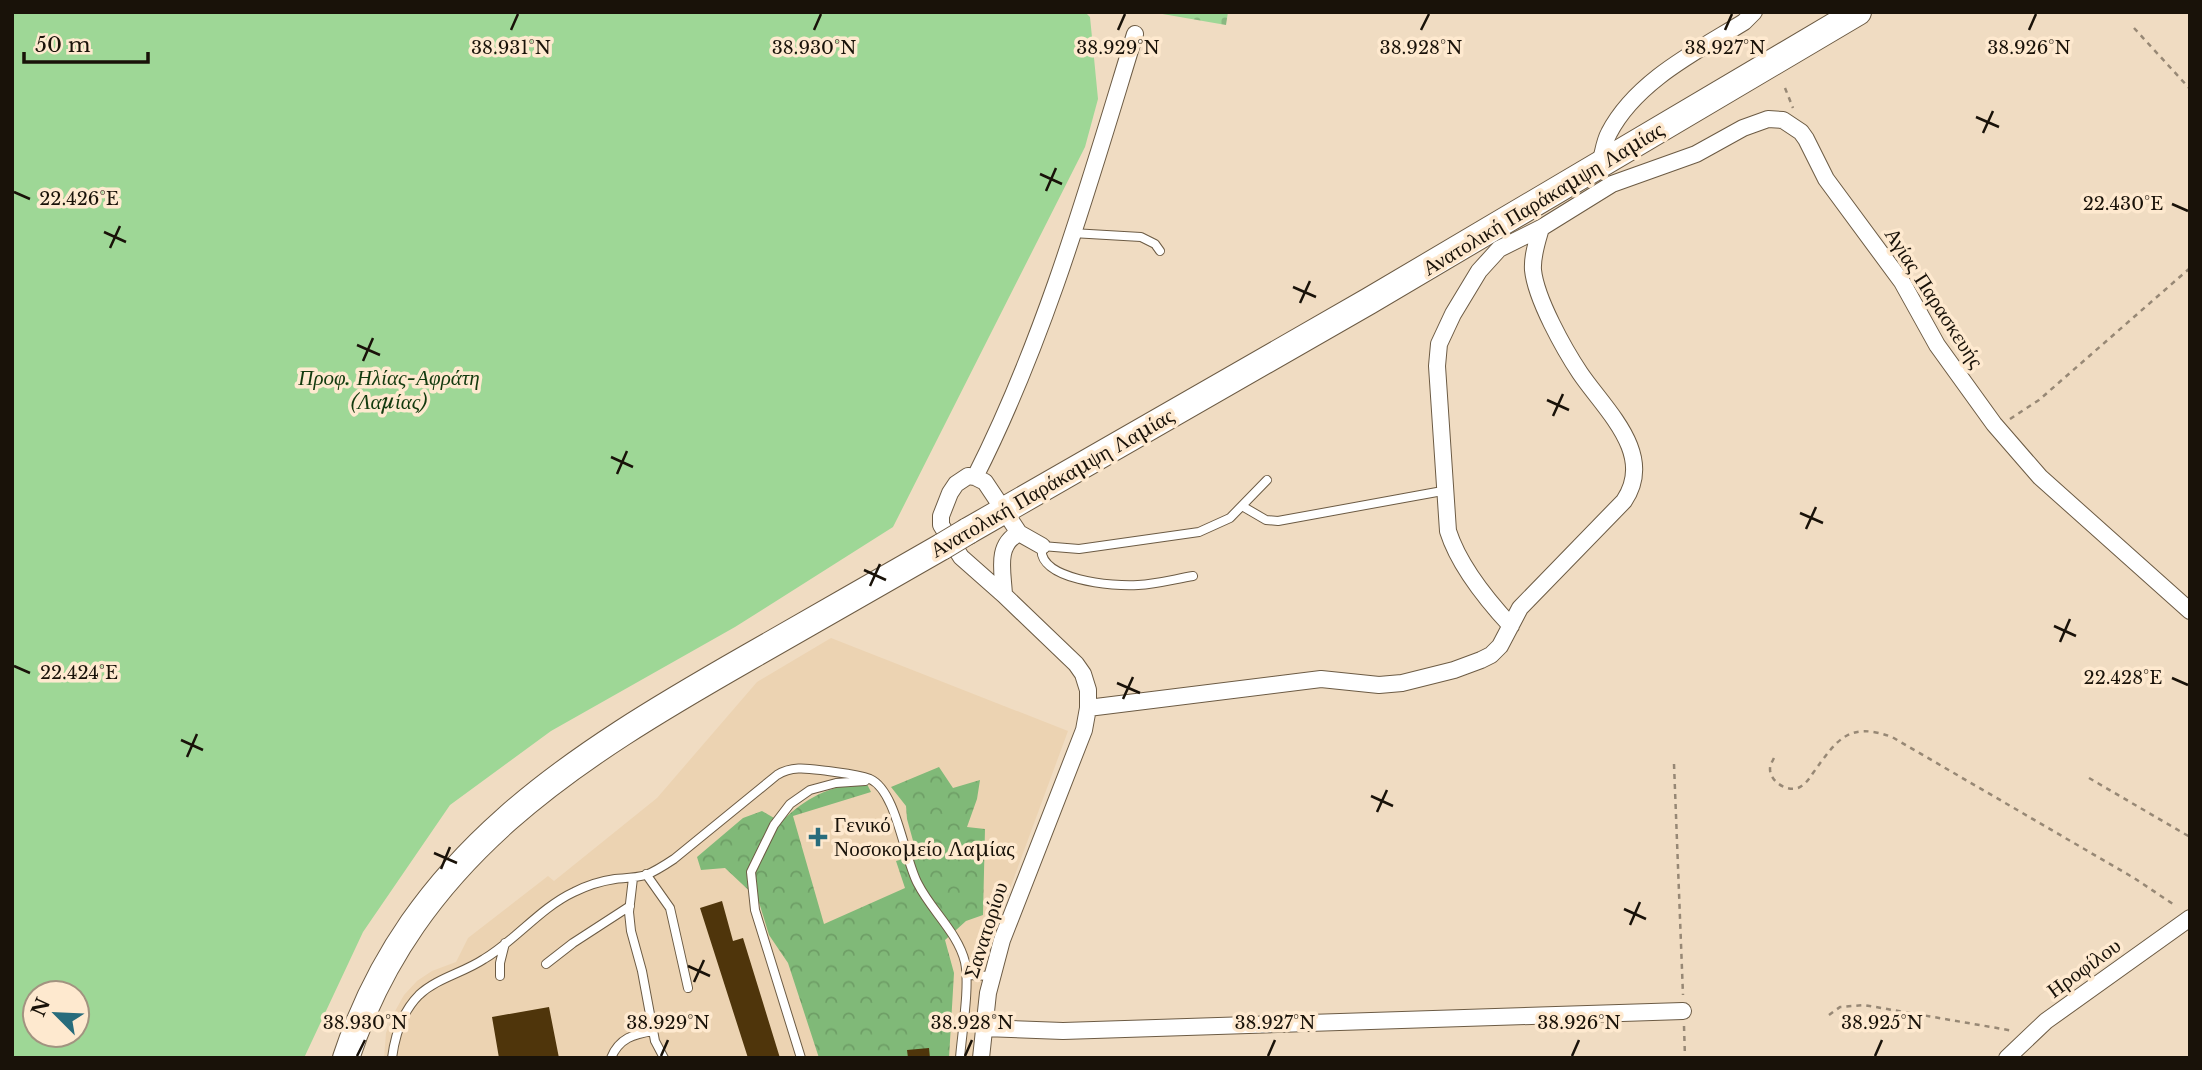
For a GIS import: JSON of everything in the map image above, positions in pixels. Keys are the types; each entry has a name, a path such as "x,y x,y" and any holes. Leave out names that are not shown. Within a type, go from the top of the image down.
{"main road":[{"name":"Ανατολική Παράκαμψη Λαμίας","path":"346,1058 369,1001 404,938 427,905 460,863 512,813 566,770 665,706 968,531 1011,522 1542,218 1600,164 1858,12"}],"street":[{"path":"1600,164 1607,136 1616,120 1644,91 1671,68 1744,22 1754,12"},
{"path":"1042,546 1011,522 985,482 975,477 1001,426 1026,365 1110,121 1135,34"},
{"name":"Αγίας Παρασκευής","path":"1511,626 1477,584 1455,549 1448,531 1438,352 1439,344 1454,314 1485,264 1542,218 1631,176 1696,154 1743,128 1768,119 1783,120 1801,132 1826,178 1902,282 1937,345 1994,424 2040,477 2190,611"},
{"path":"1088,708 1321,679 1379,685 1402,683 1454,670 1487,658 1500,646 1520,608 1624,501 1632,489 1634,477 1633,460 1626,436 1572,360 1551,320 1535,280 1534,252 1542,218"},
{"name":"Σανατορίου","path":"975,477 968,476 956,484 943,508 941,525 961,557 1076,664 1087,684 1088,708 1084,730 1013,908 992,976 981,1058"},
{"path":"1004,595 1003,546 1009,538 1011,522"},
{"name":"Ηροφίλου","path":"2007,1058 2031,1034 2186,914"},
{"path":"984,1028 1063,1031 1683,1011"}],"lane":[{"path":"1072,233 1141,237 1150,240 1160,251"},
{"path":"1193,576 1126,585 1070,576 1046,564 1041,555 1042,546 1079,549 1179,536 1230,518 1267,480"},
{"path":"1242,506 1266,520 1278,521 1437,492"},
{"path":"392,1058 401,1022 420,994 439,981 486,958 572,892 596,883 646,874 674,859 783,771 800,769 860,776 875,782 883,790 891,805 911,871 926,899 962,952 966,975 960,1058"},
{"path":"801,1058 755,910 751,872 774,825 790,804 810,790 855,781 875,782"},
{"path":"646,874 670,908 688,988"},
{"path":"633,878 631,931 642,971 653,1031 664,1058"},
{"path":"546,964 630,906"},
{"path":"500,976 505,943"},
{"path":"966,975 992,976"},
{"path":"611,1058 621,1041 653,1031"}],"path":[{"path":"2134,28 2190,89"},
{"path":"1994,424 2009,420 2039,400 2190,268"},
{"path":"1774,758 1770,769 1774,781 1787,789 1797,788 1807,782 1839,739 1851,732 1867,730 1892,737 2123,871 2186,914"},
{"path":"1674,764 1685,1058"},
{"path":"2089,778 2190,837"},
{"path":"1829,1015 1840,1007 1864,1005 2031,1034"}],"shaded area":[{"name":"Γενικό Νοσοκομείο Λαμίας","path":"831,638 1068,731 991,940 981,985 973,1058 384,1058 386,1033 394,1013 404,995 417,981 432,971 456,962 468,938 548,876 554,881 657,798 757,682"}],"green space":[{"name":"Προφ. Ηλίας-Αφράτη (Λαμίας)","path":"12,12 1085,12 1090,17 1098,99 1085,147 893,527 735,627 551,731 450,805 363,932 304,1058 12,1058"},
{"path":"1151,12 1228,12 1226,25"},
{"path":"939,767 953,788 980,780 977,799 967,827 985,829 983,915 966,921 945,940 954,973 949,1058 819,1058 788,963 769,935 758,899 725,868 701,870 697,857 743,818 762,811 781,822 810,799 831,789 867,784 871,792 793,816 824,924 905,888 896,861 917,855 906,806 891,787"}],"building":[{"path":"722,901 733,941 743,938 780,1058 748,1058 700,908"},
{"path":"549,1007 559,1058 499,1058 492,1017"},
{"path":"929,1048 930,1058 908,1058 907,1050"}],"place":[{"name":"Γενικό Νοσοκομείο Λαμίας","path":"818,837"}]}
